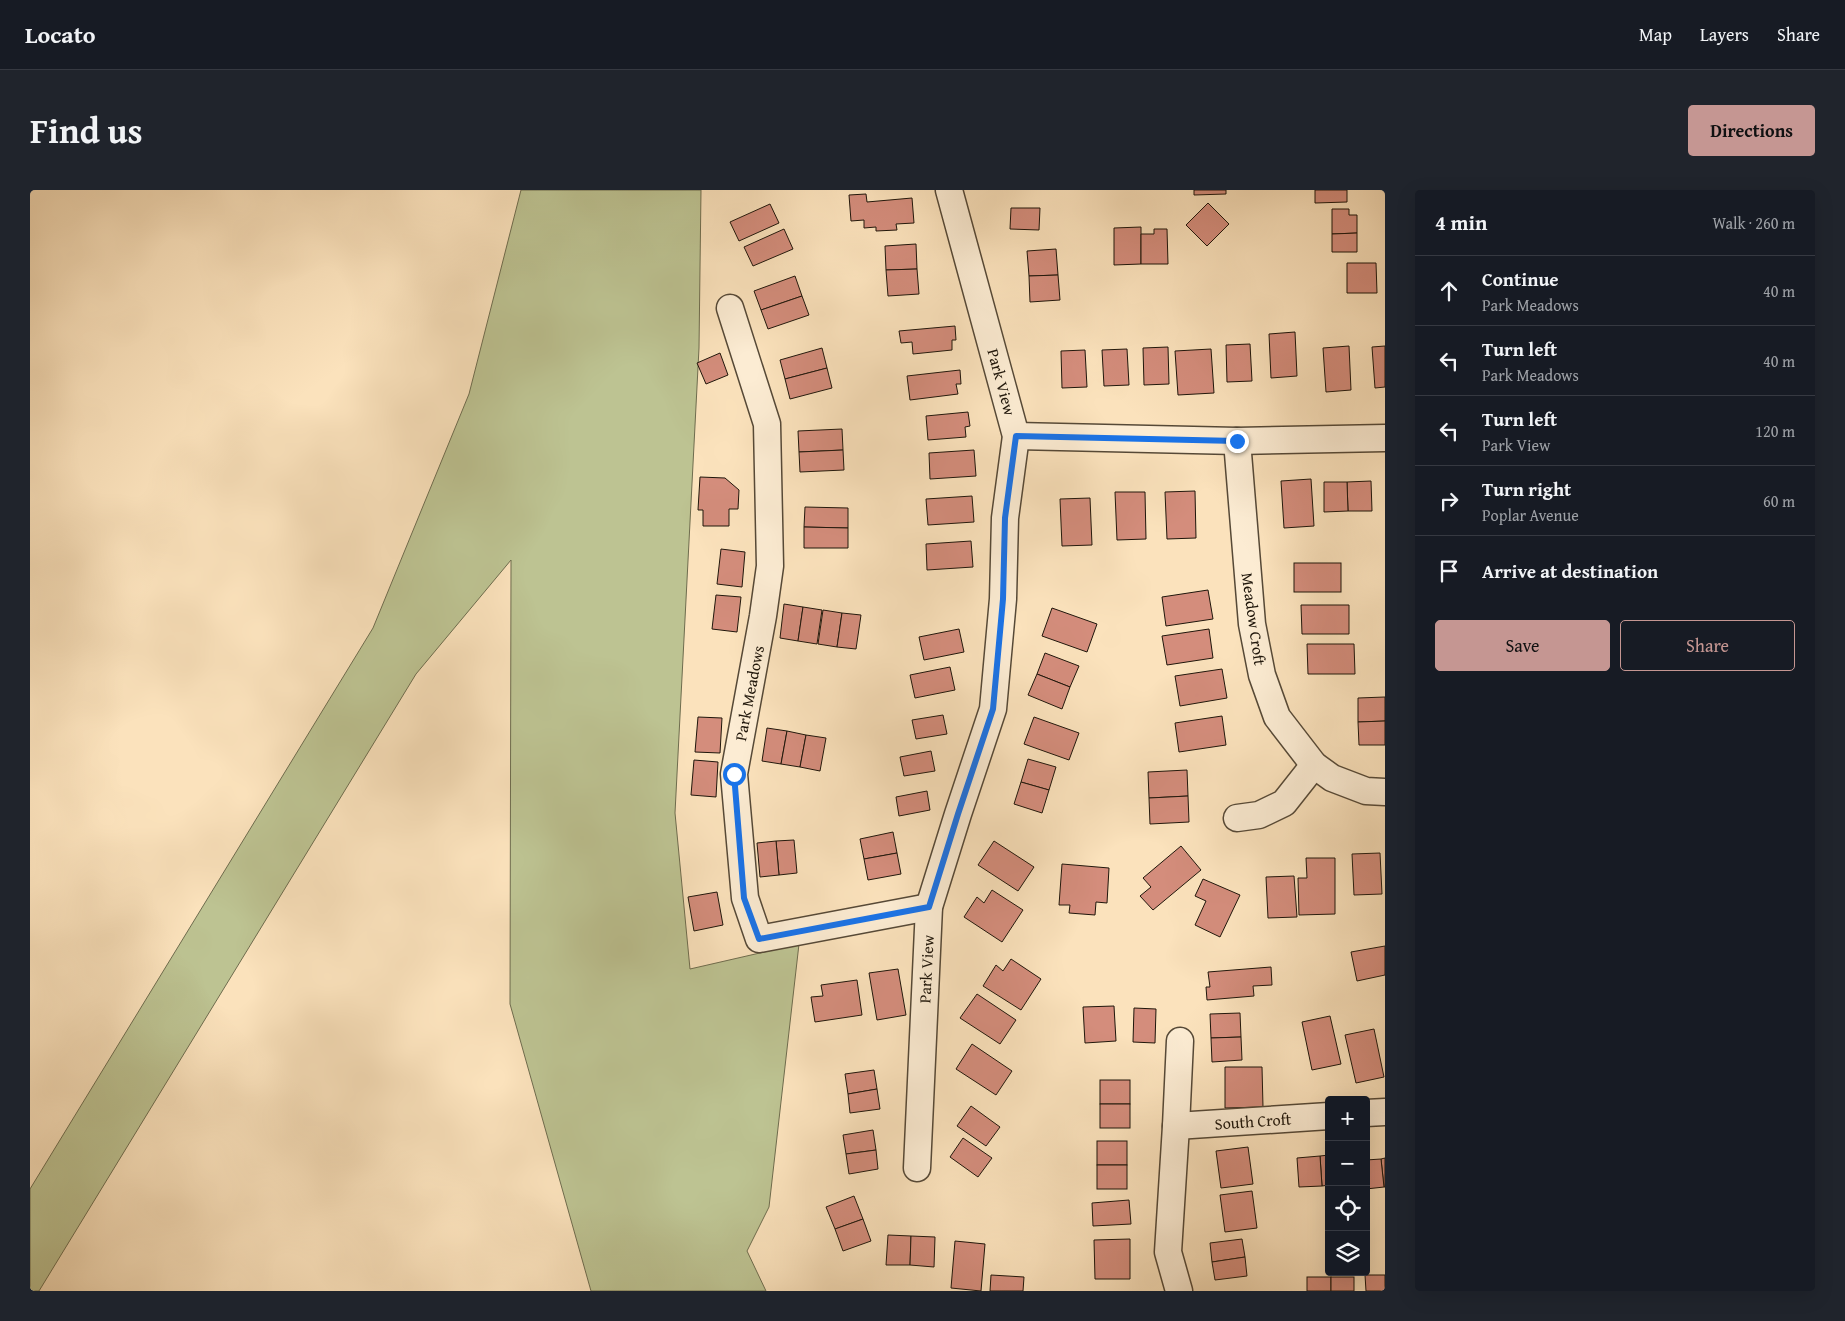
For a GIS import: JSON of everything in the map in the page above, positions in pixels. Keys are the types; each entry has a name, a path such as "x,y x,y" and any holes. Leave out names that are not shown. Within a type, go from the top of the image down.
{"street":[{"name":"Park View","path":"917,1168 929,907 993,709 1003,599 1005,518 1016,436 949,190"},
{"name":"Park Meadows","path":"730,308 767,424 768,433 770,566 764,616 734,774 744,898 759,939 929,907"},
{"path":"1016,436 1237,441 1385,438"},
{"name":"Meadow Croft","path":"1237,441 1252,624 1262,675 1277,717 1314,765 1332,778 1366,791 1385,792"},
{"path":"1237,818 1259,815 1284,803 1314,765"},
{"path":"1179,1291 1168,1252 1180,1041"},
{"path":"1370,1113 1385,1112"},
{"name":"South Croft","path":"1176,1126 1325,1116"}],"green space":[{"path":"521,190 701,190 699,348 675,813 690,969 799,944 769,1207 747,1251 766,1291 591,1291 510,1004 511,560 416,674 39,1291 30,1291 30,1189 373,628 469,394"}],"building":[{"path":"1194,190 1226,190 1226,194 1194,195"},
{"path":"1315,190 1347,190 1347,202 1315,203"},
{"path":"866,194 867,202 912,198 914,223 896,224 897,230 876,231 876,227 864,228 864,220 851,221 849,195"},
{"path":"1208,203 1229,224 1207,246 1186,225"},
{"path":"770,204 779,223 739,241 730,222"},
{"path":"1011,208 1040,208 1039,230 1010,229"},
{"path":"1332,209 1349,209 1349,215 1357,215 1357,233 1332,234"},
{"path":"1141,227 1141,264 1114,265 1114,228"},
{"path":"784,229 793,249 753,266 744,247"},
{"path":"1154,229 1167,229 1168,264 1141,264 1141,234 1154,234"},
{"path":"1357,233 1357,252 1332,252 1332,234"},
{"path":"916,244 917,269 886,270 885,246"},
{"path":"1056,249 1058,275 1029,276 1027,251"},
{"path":"1347,263 1376,263 1377,293 1347,293"},
{"path":"917,269 919,294 888,296 886,270"},
{"path":"1058,275 1060,300 1030,302 1029,276"},
{"path":"795,276 802,296 761,310 754,291"},
{"path":"802,296 809,315 768,329 761,310"},
{"path":"955,326 956,340 952,340 952,350 913,354 912,342 901,343 899,331"},
{"path":"1295,332 1297,376 1271,378 1269,334"},
{"path":"1250,344 1252,381 1227,382 1226,345"},
{"path":"1349,346 1351,390 1326,392 1323,348"},
{"path":"1385,346 1385,387 1375,388 1372,347"},
{"path":"1168,347 1169,384 1144,385 1143,348"},
{"path":"822,348 827,368 785,379 780,360"},
{"path":"1127,349 1129,385 1104,386 1102,350"},
{"path":"1211,349 1214,393 1178,395 1175,351"},
{"path":"1085,350 1087,387 1062,388 1061,351"},
{"path":"720,353 728,375 706,384 697,363"},
{"path":"827,368 832,388 790,399 785,379"},
{"path":"960,370 961,384 956,384 958,394 910,400 907,376"},
{"path":"968,412 970,426 965,427 966,437 928,440 926,416"},
{"path":"842,429 843,450 799,452 798,431"},
{"path":"843,450 844,470 800,472 799,452"},
{"path":"974,450 976,476 930,479 929,453"},
{"path":"700,477 725,478 739,490 738,509 729,509 729,526 703,526 703,510 698,510"},
{"path":"1311,479 1314,526 1284,528 1281,481"},
{"path":"1371,481 1372,511 1348,511 1347,482"},
{"path":"1324,482 1347,482 1348,511 1324,512"},
{"path":"1195,491 1196,538 1167,539 1165,492"},
{"path":"1115,492 1145,492 1146,539 1117,540"},
{"path":"972,496 974,522 928,525 926,499"},
{"path":"1090,498 1092,545 1062,546 1060,499"},
{"path":"805,507 848,508 848,528 804,527"},
{"path":"804,527 848,528 848,548 804,548"},
{"path":"971,541 973,567 927,570 926,544"},
{"path":"721,549 745,552 742,587 717,584"},
{"path":"1294,563 1341,563 1341,592 1294,592"},
{"path":"1208,590 1213,619 1166,626 1162,597"},
{"path":"716,595 741,597 737,632 712,629"},
{"path":"784,604 803,607 798,641 780,638"},
{"path":"1301,605 1349,605 1349,634 1302,634"},
{"path":"803,607 822,610 817,644 798,641"},
{"path":"1052,608 1097,624 1087,652 1042,636"},
{"path":"823,610 842,613 837,647 818,644"},
{"path":"842,613 861,615 856,649 837,647"},
{"path":"959,629 964,652 924,660 919,637"},
{"path":"1209,629 1213,658 1167,665 1162,636"},
{"path":"1307,644 1354,644 1355,674 1308,674"},
{"path":"1045,653 1079,666 1070,687 1037,674"},
{"path":"950,667 955,690 915,698 910,675"},
{"path":"1222,669 1227,698 1180,706 1175,676"},
{"path":"1037,674 1070,687 1062,709 1028,695"},
{"path":"1385,697 1385,721 1358,722 1358,698"},
{"path":"943,715 947,734 916,739 912,720"},
{"path":"1222,716 1226,745 1179,752 1175,723"},
{"path":"698,717 722,718 720,753 695,752"},
{"path":"1034,717 1079,733 1069,760 1024,744"},
{"path":"1385,721 1385,745 1359,745 1358,722"},
{"path":"767,728 787,731 781,764 762,761"},
{"path":"787,731 806,735 800,767 781,764"},
{"path":"806,735 826,738 820,771 800,767"},
{"path":"931,751 935,771 904,776 900,757"},
{"path":"1028,759 1056,767 1049,790 1021,782"},
{"path":"694,760 718,762 716,797 691,795"},
{"path":"1187,770 1188,796 1149,798 1148,772"},
{"path":"1021,782 1049,790 1042,813 1014,804"},
{"path":"927,791 930,810 899,816 896,797"},
{"path":"1188,796 1189,822 1150,824 1149,798"},
{"path":"893,832 897,853 864,859 860,839"},
{"path":"794,840 797,873 779,875 776,841"},
{"path":"776,841 779,875 760,877 757,843"},
{"path":"994,841 1034,867 1018,891 978,865"},
{"path":"1181,846 1201,870 1153,910 1140,896 1151,887 1143,878"},
{"path":"897,853 901,874 868,880 864,859"},
{"path":"1380,853 1382,894 1354,895 1352,854"},
{"path":"1306,858 1335,858 1335,914 1299,915 1298,878 1307,878"},
{"path":"1062,864 1109,868 1107,903 1096,902 1095,915 1069,913 1070,905 1059,905"},
{"path":"1294,876 1297,917 1268,918 1266,877"},
{"path":"1203,879 1240,895 1220,937 1195,925 1206,901 1195,896"},
{"path":"992,890 1023,910 1002,942 964,917 977,897 984,903"},
{"path":"717,892 723,925 694,931 688,897"},
{"path":"1385,946 1385,975 1357,981 1351,952"},
{"path":"1011,959 1041,979 1021,1010 983,986 996,965 1003,971"},
{"path":"1271,967 1272,985 1253,986 1254,996 1207,1000 1206,987 1210,987 1208,972"},
{"path":"898,969 906,1015 877,1020 869,973"},
{"path":"857,980 862,1015 815,1022 811,997 823,996 821,985"},
{"path":"977,994 1016,1020 1000,1044 960,1018"},
{"path":"1114,1006 1116,1041 1085,1043 1083,1007"},
{"path":"1134,1008 1156,1009 1155,1043 1133,1042"},
{"path":"1240,1013 1241,1037 1211,1038 1210,1014"},
{"path":"1330,1016 1341,1064 1312,1070 1302,1022"},
{"path":"1374,1029 1384,1077 1356,1083 1345,1035"},
{"path":"1241,1037 1242,1060 1212,1062 1211,1038"},
{"path":"972,1044 1012,1071 996,1095 956,1069"},
{"path":"1225,1067 1262,1067 1263,1107 1225,1108"},
{"path":"874,1070 877,1089 848,1094 845,1074"},
{"path":"1100,1080 1130,1080 1130,1104 1100,1104"},
{"path":"877,1089 880,1109 850,1113 848,1094"},
{"path":"1100,1104 1130,1104 1130,1128 1100,1128"},
{"path":"971,1106 1000,1127 986,1146 957,1126"},
{"path":"873,1130 876,1150 846,1154 843,1135"},
{"path":"963,1138 992,1158 978,1177 950,1157"},
{"path":"1097,1141 1127,1141 1127,1165 1097,1165"},
{"path":"1248,1147 1253,1184 1221,1188 1216,1151"},
{"path":"876,1150 878,1169 849,1174 846,1154"},
{"path":"1325,1155 1325,1186 1322,1186 1320,1156"},
{"path":"1320,1156 1322,1186 1299,1187 1297,1158"},
{"path":"1385,1158 1385,1187 1384,1187 1381,1159"},
{"path":"1381,1159 1384,1187 1370,1189 1370,1160"},
{"path":"1097,1165 1127,1165 1127,1189 1097,1189"},
{"path":"1252,1191 1257,1228 1225,1232 1220,1195"},
{"path":"854,1196 863,1219 835,1229 826,1207"},
{"path":"1129,1200 1131,1224 1093,1226 1092,1203"},
{"path":"863,1219 871,1241 843,1251 835,1229"},
{"path":"888,1235 911,1236 910,1265 886,1265"},
{"path":"911,1236 935,1237 934,1267 910,1265"},
{"path":"1130,1239 1130,1279 1095,1279 1094,1240"},
{"path":"1242,1239 1245,1257 1212,1262 1210,1243"},
{"path":"955,1241 985,1244 981,1291 951,1288"},
{"path":"1245,1257 1247,1276 1215,1280 1212,1262"},
{"path":"991,1275 1024,1277 1023,1291 990,1291"},
{"path":"1385,1275 1385,1291 1366,1291 1365,1276"},
{"path":"1307,1277 1331,1277 1331,1291 1307,1291"},
{"path":"1331,1277 1354,1277 1354,1291 1331,1291"}],"route":[{"path":"734,774 744,898 759,939 929,907 993,709 1003,599 1005,518 1016,436 1237,441"}]}
